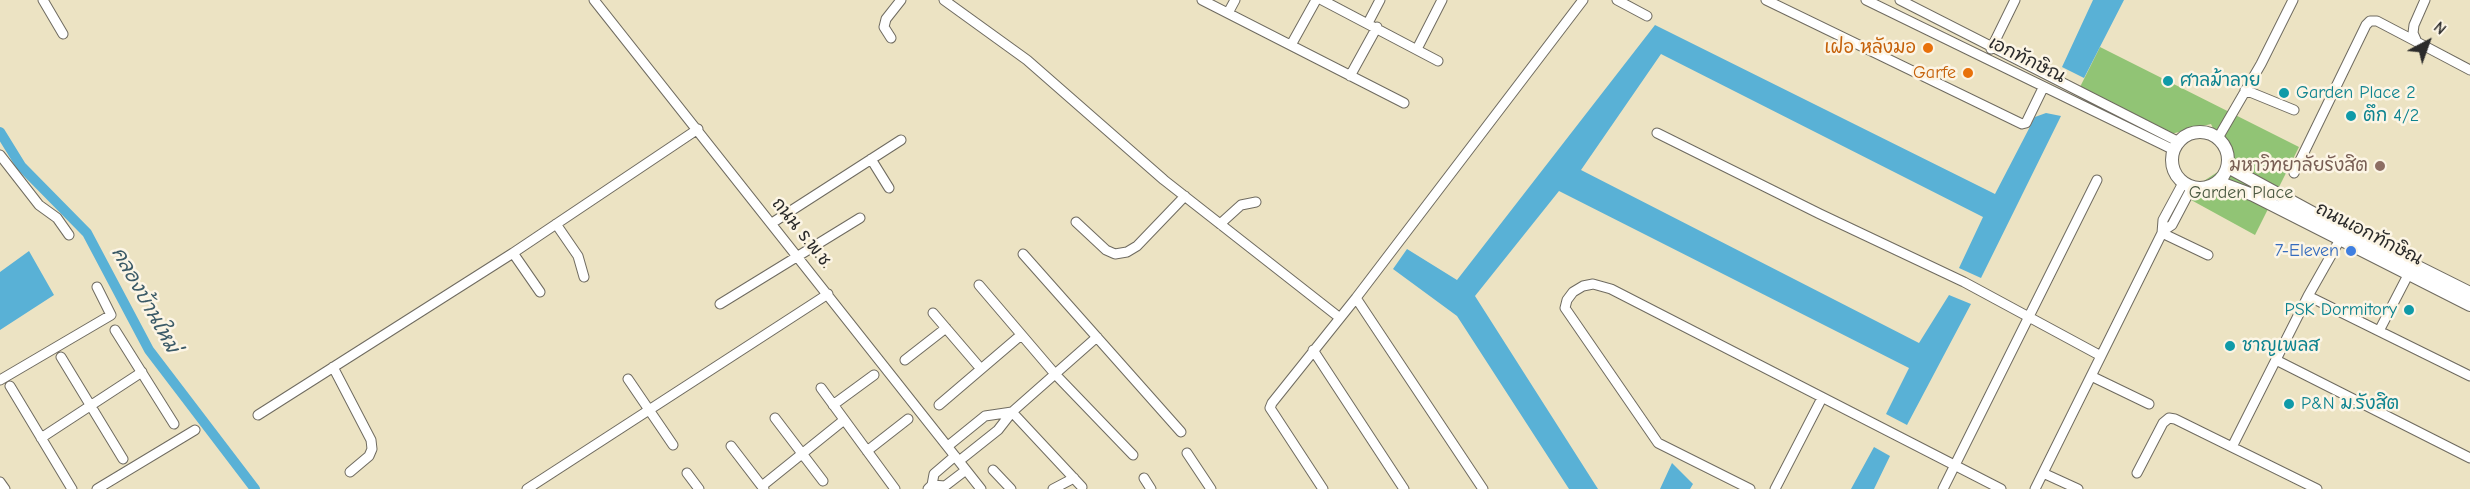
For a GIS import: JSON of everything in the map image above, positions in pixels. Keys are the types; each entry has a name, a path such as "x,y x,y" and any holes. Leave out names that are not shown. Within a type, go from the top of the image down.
{"street":[{"path":"43,0 63,34"},
{"name":"ถนน ร.พ.ช.","path":"594,0 981,489"},
{"path":"891,38 884,27 886,19 901,0"},
{"path":"944,0 954,3 1027,60 1185,196 1340,318"},
{"path":"1202,0 1404,103"},
{"path":"1228,13 1235,0"},
{"path":"1291,45 1316,0"},
{"path":"1322,0 1438,61"},
{"path":"1350,76 1380,0"},
{"path":"1417,49 1442,0"},
{"path":"1323,489 1270,408 1583,0"},
{"path":"1617,0 1647,16"},
{"path":"1766,0 2022,124 2026,123 2043,87"},
{"name":"เอกทักษิณ","path":"1866,0 2043,87 2177,146"},
{"path":"1900,0 2088,95 2177,146"},
{"path":"1986,59 2015,0"},
{"path":"2218,138 2293,0"},
{"path":"2417,42 2413,33 2414,24 2425,0"},
{"path":"2294,173 2370,21 2377,21 2470,70"},
{"path":"2246,90 2294,110"},
{"path":"258,415 513,253 698,129"},
{"path":"1657,133 1986,293 2101,356"},
{"path":"2205,133 2218,138 2227,151 2228,166 2218,182 2210,186 2188,185 2174,167 2177,146 2191,134 2205,133"},
{"path":"772,223 901,140"},
{"path":"0,154 39,205 57,218 69,235"},
{"path":"871,159 889,188"},
{"name":"ถนนเอกทักษิณ","path":"2228,166 2408,274 2470,305"},
{"path":"1943,489 2097,180"},
{"name":"ถนนเอกทักษิณ","path":"2218,182 2253,195 2470,293"},
{"path":"2035,489 2162,232 2172,225 2188,185"},
{"path":"1076,222 1106,250 1115,254 1127,252 1137,246 1185,196"},
{"path":"1220,224 1241,206 1256,202"},
{"path":"720,304 860,218"},
{"path":"556,224 578,256 584,277"},
{"path":"2162,232 2208,255"},
{"path":"2232,447 2308,296 2342,235"},
{"path":"513,253 540,292"},
{"path":"1023,254 1181,432"},
{"path":"2379,331 2408,274"},
{"path":"1750,489 1658,443 1565,308 1573,292 1582,286 1593,284 1611,289 2001,489"},
{"path":"979,285 1055,374 1133,455"},
{"path":"0,380 111,315 97,287"},
{"path":"527,489 828,294"},
{"path":"2308,296 2470,376"},
{"path":"1356,298 1483,489"},
{"path":"933,313 981,369"},
{"path":"905,360 946,328"},
{"path":"115,330 174,424"},
{"path":"939,405 1021,335"},
{"path":"966,470 945,486 930,487 934,474 998,430 1012,412 1097,337"},
{"path":"1313,350 1404,489"},
{"path":"61,357 123,459"},
{"path":"2276,360 2470,458"},
{"path":"333,367 371,440 372,449 369,456 350,472"},
{"path":"41,438 142,372"},
{"path":"833,405 874,375"},
{"path":"2091,376 2149,404"},
{"path":"628,378 673,445"},
{"path":"10,386 72,489"},
{"path":"821,388 895,489"},
{"path":"1775,489 1822,398"},
{"path":"948,446 985,416 1012,412"},
{"path":"1012,412 1082,487"},
{"path":"775,418 804,453 823,481"},
{"path":"2138,473 2163,423 2169,418 2175,418 2316,489"},
{"path":"867,451 908,419"},
{"path":"731,446 763,488 844,420"},
{"path":"97,489 195,430"},
{"path":"1187,453 1211,489"},
{"path":"993,470 1011,489"},
{"path":"687,473 699,489"},
{"path":"2043,473 2078,489"},
{"path":"1053,489 1074,478"},
{"path":"1144,478 1151,489"},
{"path":"0,482 4,489"}],"green space":[{"name":"Garden Place","path":"2100,47 2299,147 2255,235 2182,195 2230,164 2211,124 2171,134 2079,89"}],"water":[{"path":"2093,0 2124,0 2084,78 2062,67"},
{"path":"1655,25 1995,194 2035,117 2046,113 2061,116 1981,278 1959,268 1983,217 1661,54 1581,170 1919,343 1949,295 1971,304 1907,425 1886,414 1909,368 1559,191 1475,296 1598,489 1569,489 1457,316 1393,269 1407,249 1457,280"},
{"path":"29,251 54,295 0,330 0,272"},
{"path":"1874,447 1890,456 1874,489 1851,489"},
{"path":"1672,463 1693,484 1690,489 1660,489"}],"waterway":[{"name":"คลองบ้านใหม่","path":"0,132 21,166 87,233 149,350 255,489"}],"place":[{"name":"เฝอ หลังมอ","path":"1928,48"},
{"name":"Garfe","path":"1968,73"},
{"name":"ศาลม้าลาย","path":"2168,81"},
{"name":"Garden Place 2","path":"2284,93"},
{"name":"ตึก 4/2","path":"2351,116"},
{"name":"มหาวิทยาลัยรังสิต","path":"2380,166"},
{"name":"7-Eleven","path":"2351,251"},
{"name":"PSK Dormitory","path":"2409,310"},
{"name":"ชาญเพลส","path":"2230,346"},
{"name":"P&N ม.รังสิต","path":"2289,404"}]}
